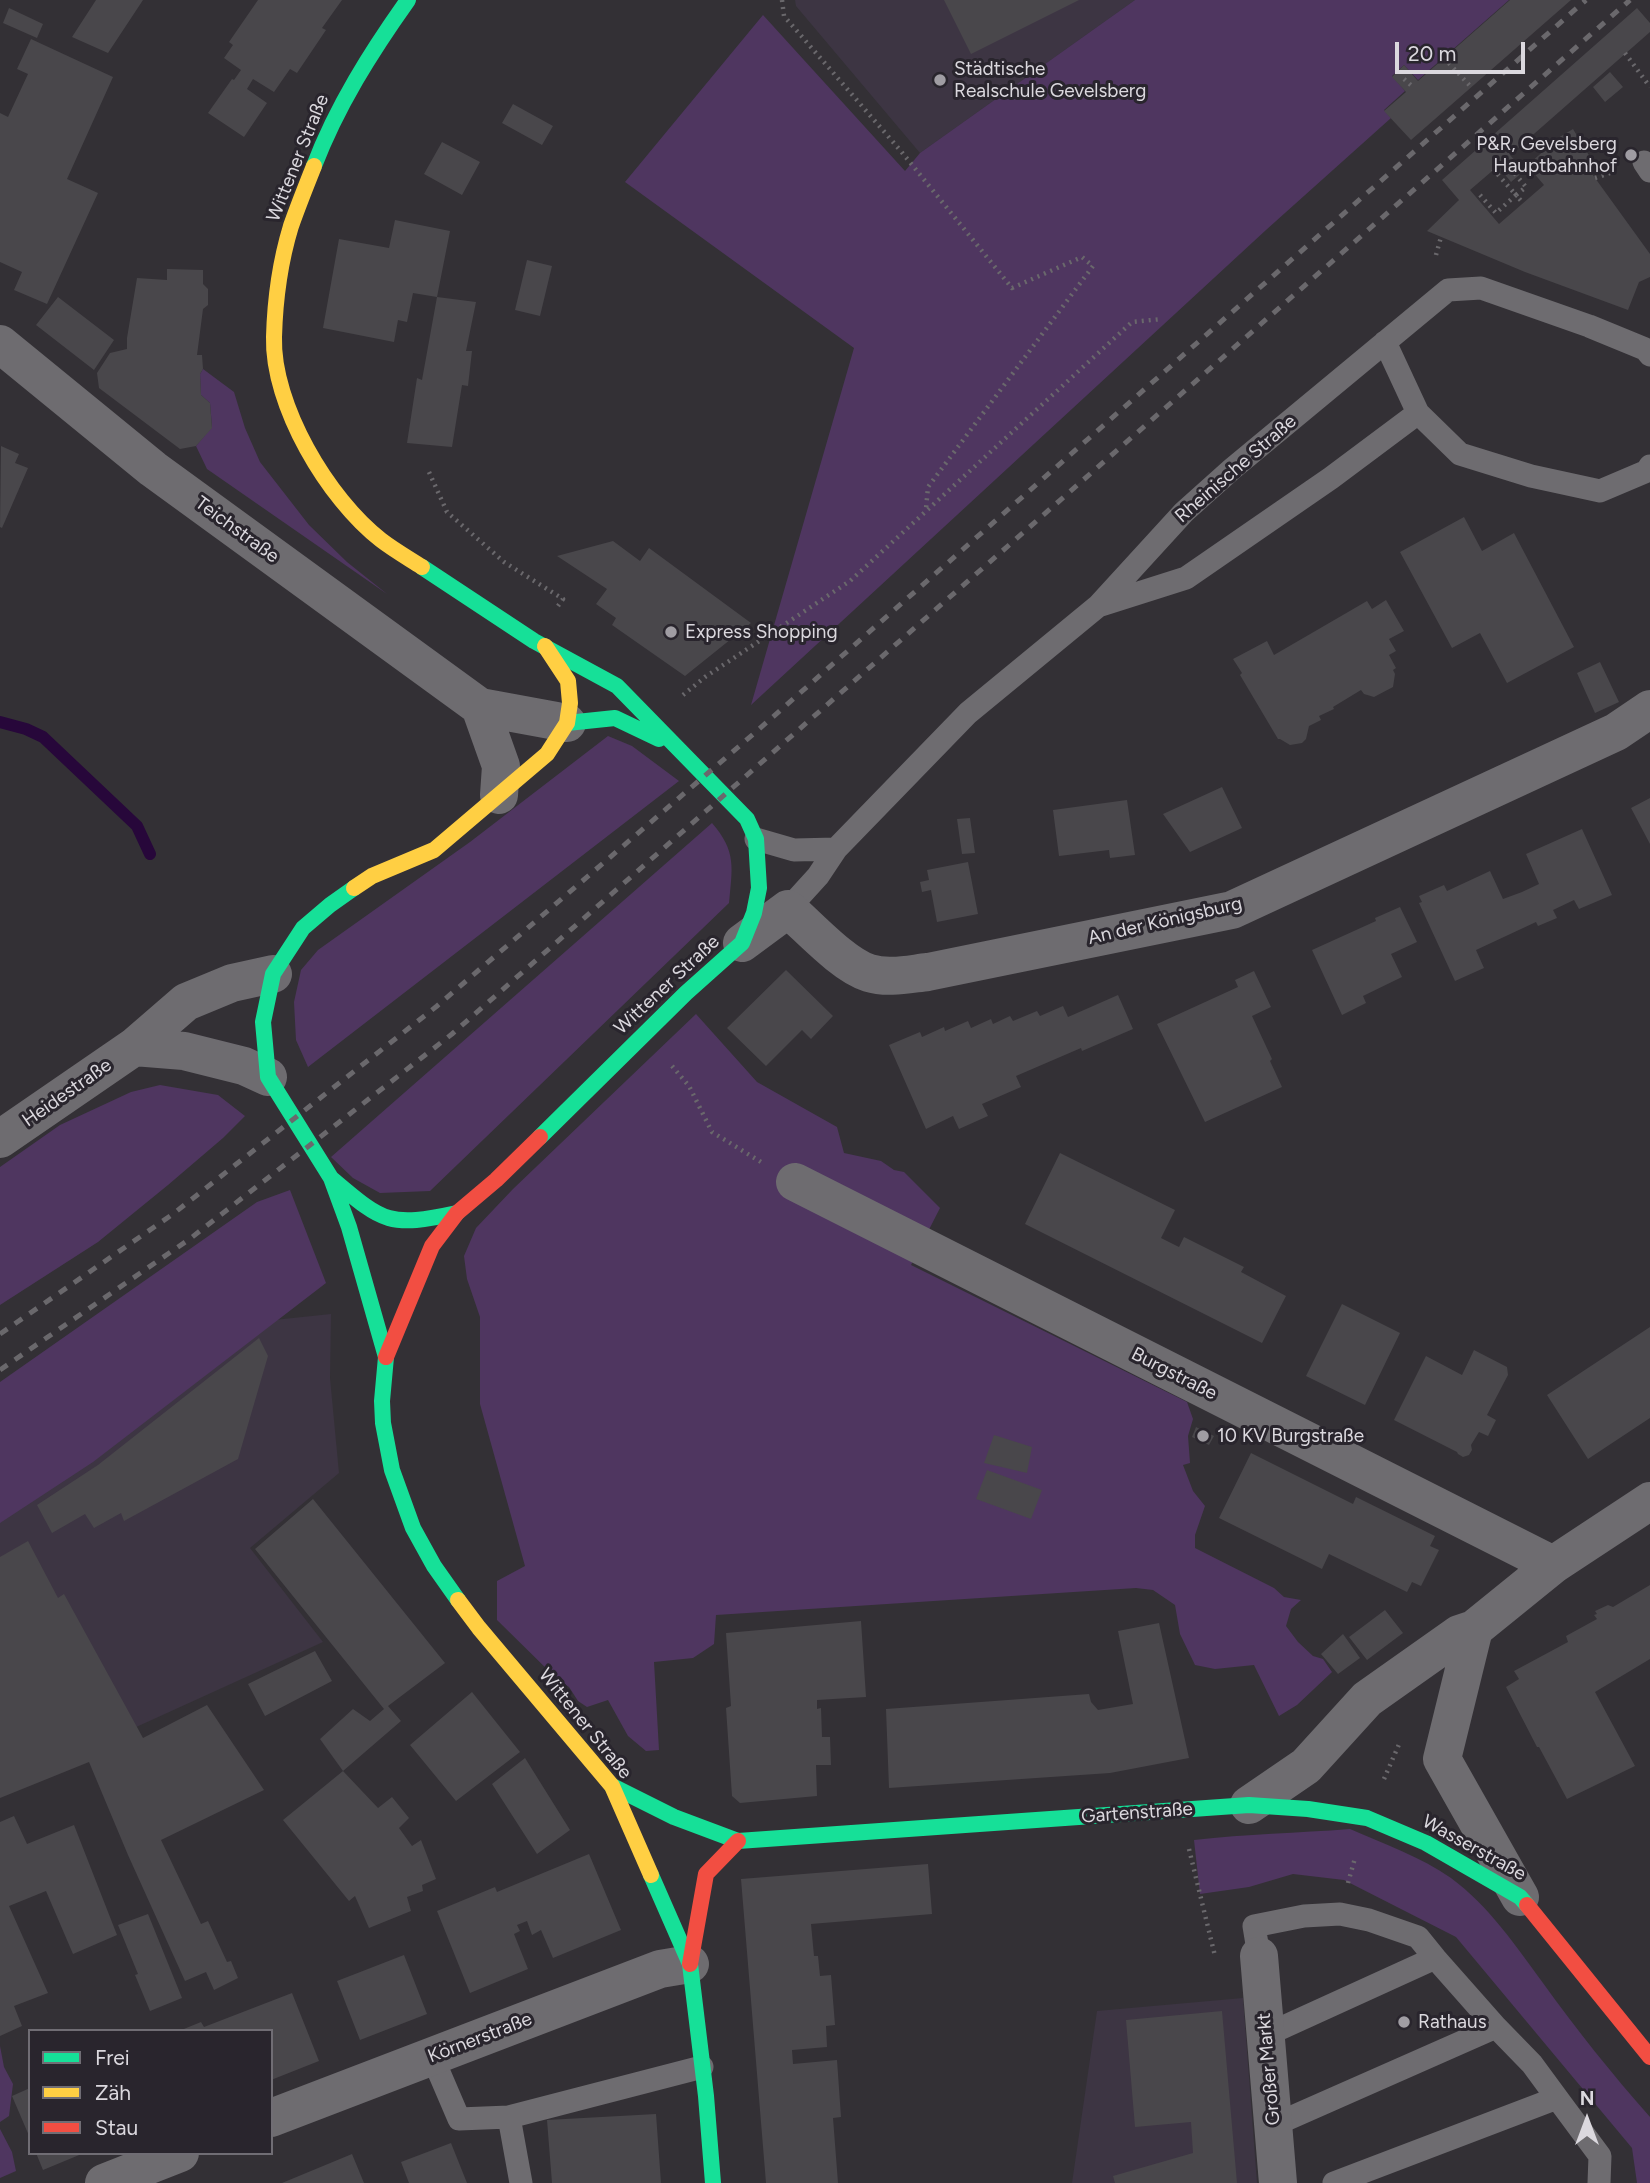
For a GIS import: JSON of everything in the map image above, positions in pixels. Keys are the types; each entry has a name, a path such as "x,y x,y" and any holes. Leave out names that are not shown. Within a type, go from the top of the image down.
{"main road":[{"name":"Wittener Straße","path":"408,0 344,99 319,153 291,227 279,280 274,341 279,378 293,422 340,499 380,539 539,643 617,686 747,819 756,839 759,888 754,914 742,943 642,1036 496,1180 457,1213 432,1246 386,1357 383,1401 383,1423 393,1470 413,1528 434,1566 479,1628 612,1786 690,1964 713,2183"},
{"name":"Wittener Straße","path":"386,1357 349,1227 331,1178 268,1077 262,1022 273,974 303,928 330,905 372,876 434,850 547,754 567,723 570,703 568,681 539,643"},
{"name":"Wittener Straße","path":"567,723 615,718 680,749"},
{"name":"Wittener Straße","path":"331,1178 387,1219 425,1220 457,1213"},
{"name":"Gartenstraße","path":"612,1786 649,1807 738,1841 1249,1805"},
{"name":"Wasserstraße","path":"1249,1805 1308,1809 1367,1818 1426,1843 1520,1897 1650,2057"},
{"path":"690,1964 706,1874 738,1841"}],"street":[{"name":"Teichstraße","path":"0,344 153,469 480,707 567,723"},
{"path":"480,707 501,766 499,795"},
{"name":"An der Königsburg","path":"788,909 847,961 868,973 891,976 928,972 1232,910 1616,732 1650,709"},
{"name":"Rheinische Straße","path":"742,943 788,909"},
{"name":"Heidestraße","path":"0,1139 134,1047 186,1002 232,983 273,974"},
{"path":"134,1047 184,1051 244,1066 268,1077"},
{"name":"Burgstraße","path":"795,1182 1553,1565"},
{"path":"1249,1805 1306,1766 1367,1699 1459,1634 1474,1629 1553,1565 1650,1501"},
{"path":"1474,1629 1442,1759 1520,1897"},
{"name":"Großer Markt","path":"1259,1956 1278,2183"},
{"name":"Körnerstraße","path":"273,2117 660,1969 690,1964"},
{"path":"104,2183 175,2155"}],"lane":[{"name":"Rheinische Straße","path":"788,909 818,876 835,849 968,713 1098,606 1184,512 1232,469 1448,290 1481,288 1589,326 1645,349 1650,355"},
{"path":"1385,342 1418,413 1460,454 1531,476 1600,491 1647,471 1650,466"},
{"name":"Rheinische Straße","path":"1098,606 1186,578 1331,478 1418,413"},
{"path":"756,839 794,850 835,849"},
{"path":"1259,1956 1255,1926 1304,1916 1340,1913 1418,1937 1532,2064 1600,2157 1599,2183"},
{"path":"1266,2035 1435,1958"},
{"path":"1274,2125 1496,2027"},
{"path":"432,2056 459,2119 509,2117 702,2067"},
{"path":"1334,2183 1365,2178 1557,2098"},
{"path":"509,2117 521,2183"}],"path":[{"path":"782,0 784,16 900,150 1012,288 1082,257 1093,266 928,487 926,509"},
{"path":"1625,52 1650,87"},
{"path":"1444,58 1472,88"},
{"path":"1404,79 1413,87"},
{"path":"1493,169 1523,203"},
{"path":"1480,195 1496,213 1526,187 1511,169"},
{"path":"1436,255 1441,237"},
{"path":"677,700 705,677 850,581 1132,322 1162,319"},
{"path":"429,472 447,512 504,562 563,599 539,643"},
{"path":"642,1036 653,1051 673,1067 689,1086 712,1132 795,1182"},
{"path":"1186,1838 1217,1964 1259,1956"}],"shaded area":[{"name":"Städtische Realschule Gevelsberg","path":"795,0 1135,0 920,153 796,6"},
{"path":"1135,0 1509,0 1418,80 1404,65 1392,76 1405,91 1384,110 1391,118 751,705 854,348 625,182 763,15 905,171 920,153"},
{"path":"203,369 234,392 245,428 260,462 309,525 347,562 387,594 207,469 196,446 212,427 210,403 201,395 200,374"},
{"path":"608,736 632,746 679,781 308,1067 296,1040 294,1002 301,970 318,950 470,842"},
{"path":"712,823 726,843 731,861 729,903 430,1191 380,1193 353,1178 331,1157"},
{"path":"696,1014 757,1082 837,1127 844,1153 881,1161 894,1170 904,1172 940,1208 911,1265 1187,1402 1193,1419 1188,1436 1190,1463 1183,1465 1193,1491 1205,1506 1195,1535 1195,1548 1274,1588 1284,1597 1301,1600 1291,1609 1286,1626 1313,1656 1323,1659 1332,1672 1297,1705 1279,1716 1254,1665 1215,1669 1195,1665 1180,1634 1175,1605 1153,1590 1136,1588 716,1615 714,1644 693,1658 654,1662 659,1750 646,1751 628,1736 608,1700 587,1707 578,1701 569,1687 557,1679 497,1620 497,1581 525,1566 480,1404 480,1317 467,1279 464,1256 476,1228 513,1189"},
{"path":"160,1085 218,1095 245,1116 223,1138 98,1242 0,1305 0,1167 60,1125 131,1092"},
{"path":"290,1190 326,1283 93,1462 0,1523 0,1382 257,1202"},
{"path":"331,1314 330,1378 339,1473 250,1548 323,1642 0,1789 0,1522 274,1320"},
{"path":"1350,1829 1439,1870 1465,1889 1501,1927 1581,2034 1650,2117 1650,2183 1637,2183 1632,2148 1456,1937 1344,1880 1293,1874 1249,1887 1200,1894 1194,1840"},
{"path":"1243,1998 1257,2183 1072,2183 1097,2011"},
{"path":"0,2046 4,2067 13,2084 9,2116 0,2122"},
{"path":"0,2129 12,2152 16,2171 0,2178"}],"building":[{"path":"96,0 143,0 108,53 72,37"},
{"path":"258,0 342,0 322,28 326,30 297,73 290,69 274,92 253,79 247,89 267,103 244,137 208,113 241,70 224,58 233,45 229,42"},
{"path":"944,0 1079,0 971,54"},
{"path":"1510,0 1571,0 1411,140 1384,111 1406,92 1392,77 1404,65 1418,81"},
{"path":"9,8 43,24 37,38 3,23"},
{"path":"1637,8 1650,23 1650,32 1510,155 1524,171 1511,182 1498,166 1470,190 1499,224 1544,185 1532,171 1538,172 1529,164 1558,138 1573,129 1593,162 1590,171 1650,254 1650,277 1639,282 1628,310 1525,272 1427,231 1459,200 1442,180"},
{"path":"31,39 113,77 67,179 98,193 47,304 14,290 22,272 0,262 0,113 8,117 28,74 17,69"},
{"path":"1610,72 1623,87 1605,102 1593,87"},
{"path":"513,104 553,126 542,145 502,123"},
{"path":"442,142 480,162 462,195 424,174"},
{"path":"395,220 450,231 437,297 413,293 407,322 398,320 394,342 323,328 339,239 389,248"},
{"path":"527,260 552,266 540,316 515,310"},
{"path":"167,269 203,270 203,284 208,289 208,305 203,309 197,355 202,355 201,395 210,403 212,428 196,446 180,449 99,388 97,373 110,353 127,349 137,278 167,280"},
{"path":"58,297 114,340 94,370 36,325"},
{"path":"437,297 476,302 466,351 472,351 468,386 462,385 452,447 407,443 417,378 422,380"},
{"path":"1,446 19,454 15,463 28,468 2,528 0,527"},
{"path":"1464,517 1482,551 1514,533 1574,647 1507,683 1480,633 1452,648 1400,552"},
{"path":"613,541 640,561 649,548 751,623 685,676 612,625 616,618 596,604 607,589 557,556"},
{"path":"1386,600 1404,631 1389,639 1396,651 1389,655 1396,668 1393,670 1393,687 1374,697 1361,690 1333,707 1334,709 1319,716 1321,720 1309,726 1306,739 1302,743 1290,745 1278,739 1233,659 1267,641 1274,655 1367,601 1372,609"},
{"path":"1600,662 1619,702 1595,713 1577,673"},
{"path":"1222,787 1242,828 1190,852 1163,814"},
{"path":"1650,798 1650,844 1631,808"},
{"path":"1127,800 1135,855 1110,858 1109,850 1059,856 1053,810"},
{"path":"970,818 975,853 962,854 957,819"},
{"path":"1582,829 1612,895 1579,909 1574,900 1553,910 1557,918 1538,926 1536,922 1476,950 1484,968 1455,981 1419,903 1422,902 1419,896 1444,885 1447,891 1490,871 1503,899 1522,892 1539,884 1526,854"},
{"path":"968,862 978,914 937,922 931,890 922,892 920,882 929,880 927,870"},
{"path":"1400,907 1417,942 1391,954 1402,977 1363,996 1366,1003 1342,1015 1312,950"},
{"path":"786,970 833,1016 811,1039 802,1030 766,1066 727,1028"},
{"path":"1254,971 1271,1007 1252,1016 1282,1087 1205,1122 1157,1024 1238,987 1235,980"},
{"path":"1118,995 1133,1029 1016,1076 1021,1087 982,1104 988,1116 959,1129 953,1116 926,1129 889,1045 920,1032 922,1037 944,1027 945,1031 968,1021 971,1028 991,1019 993,1024 1010,1016 1013,1021 1037,1011 1040,1016 1063,1006 1068,1017"},
{"path":"1060,1153 1175,1210 1161,1238 1179,1247 1184,1237 1244,1267 1241,1272 1286,1296 1262,1343 1025,1224"},
{"path":"1342,1304 1400,1333 1365,1405 1306,1376"},
{"path":"1650,1327 1650,1418 1588,1459 1547,1395"},
{"path":"259,1338 268,1356 238,1459 124,1521 121,1513 94,1528 85,1514 52,1533 37,1505 98,1465"},
{"path":"1474,1350 1507,1367 1508,1375 1487,1415 1496,1420 1488,1436 1479,1432 1471,1445 1469,1455 1463,1457 1394,1420 1426,1356 1462,1375"},
{"name":"10 KV Burgstraße","path":"1196,1427 1214,1436 1209,1445 1192,1437"},
{"path":"994,1435 1032,1447 1027,1473 984,1463"},
{"path":"1251,1453 1353,1504 1356,1497 1435,1536 1430,1546 1439,1550 1421,1586 1412,1582 1407,1592 1329,1554 1322,1569 1219,1518"},
{"path":"987,1470 1042,1490 1031,1519 976,1499"},
{"path":"313,1499 445,1663 388,1706 401,1721 343,1771 320,1739 353,1709 370,1721 384,1709 255,1549"},
{"path":"28,1541 58,1598 64,1594 143,1738 207,1705 264,1790 161,1840 201,1924 208,1921 227,1962 231,1961 238,1978 214,1990 206,1972 185,1981 89,1762 0,1798 0,1557"},
{"path":"1650,1585 1650,1659 1595,1692 1635,1766 1567,1799 1506,1687 1519,1679 1514,1671 1568,1642 1566,1636 1597,1619 1595,1611 1608,1605 1613,1607"},
{"path":"1385,1610 1403,1633 1367,1660 1349,1637"},
{"path":"861,1621 866,1697 817,1700 817,1709 821,1708 822,1737 830,1737 831,1765 816,1765 817,1796 740,1803 732,1796 726,1708 731,1706 726,1633"},
{"path":"1159,1623 1189,1758 1110,1773 889,1788 886,1709 1089,1694 1091,1702 1098,1710 1133,1704 1118,1631"},
{"path":"1343,1634 1360,1658 1338,1674 1321,1654"},
{"path":"315,1651 332,1681 265,1716 248,1684"},
{"path":"472,1692 520,1752 456,1801 410,1745"},
{"path":"525,1758 570,1830 537,1854 492,1784"},
{"path":"343,1771 378,1808 392,1797 409,1818 399,1828 412,1846 421,1840 436,1879 422,1885 423,1891 407,1897 411,1911 369,1928 355,1896 349,1901 283,1820"},
{"path":"14,1816 27,1844 74,1825 117,1935 73,1954 46,1891 9,1906 48,1993 14,2006 22,2026 0,2036 0,1822"},
{"path":"589,1854 621,1930 553,1958 541,1930 532,1935 527,1921 517,1925 520,1931 514,1934 528,1969 470,1993 437,1911 495,1887 497,1892"},
{"path":"928,1864 932,1914 811,1924 814,1956 818,1956 820,1976 831,1975 835,2025 826,2026 827,2047 792,2050 793,2064 837,2060 841,2117 833,2118 838,2183 766,2183 741,1879"},
{"path":"148,1914 182,1998 150,2011 118,1925"},
{"path":"404,1955 427,2014 360,2040 337,1981"},
{"path":"292,1993 319,2061 273,2079 273,2029 184,2029 201,2022 204,2027"},
{"path":"1222,2011 1237,2183 1115,2183 1113,2176 1193,2153 1191,2122 1135,2127 1126,2020"},
{"path":"28,2089 28,2133 12,2096"},
{"path":"656,2114 661,2183 552,2183 547,2120"},
{"path":"451,2143 467,2183 409,2183 401,2162"},
{"path":"352,2154 364,2183 282,2183"},
{"path":"37,2155 79,2155 43,2170"}],"waterway":[{"path":"0,722 43,737 137,826 150,854"}],"railway":[{"path":"0,1334 173,1214 437,1006 758,730 1586,0"},
{"path":"0,1370 191,1238 452,1034 1630,0"}],"traffic: fast":[{"path":"314,166 333,122 356,80 408,0"},
{"path":"422,567 534,641 617,686 747,819 756,839 759,888 754,913 742,943 686,993 540,1137"},
{"path":"567,723 615,718 659,739"},
{"path":"354,888 303,928 273,974 263,1022 268,1077 331,1178 349,1227 386,1357 383,1423 392,1470 413,1528 434,1566 458,1600"},
{"path":"331,1178 363,1204 388,1218 416,1220 457,1213"},
{"path":"612,1786 674,1817 738,1841 1249,1805 1308,1809 1367,1818 1426,1843 1520,1897 1527,1905"},
{"path":"651,1875 690,1964 706,2096 713,2183"}],"traffic: slow":[{"path":"314,166 291,226 279,281 274,337 282,392 307,449 342,501 381,540 422,567"},
{"path":"354,888 372,876 434,850 547,754 567,723 570,703 568,681 545,646"},
{"path":"458,1600 612,1786 651,1875"}],"traffic: jam":[{"path":"386,1357 432,1246 457,1213 540,1137"},
{"path":"690,1964 706,1874 738,1841"},
{"path":"1527,1905 1650,2057"}],"place":[{"name":"Städtische Realschule Gevelsberg","path":"940,80"},
{"name":"P&R, Gevelsberg Hauptbahnhof","path":"1631,155"},
{"name":"Express Shopping","path":"671,632"},
{"name":"10 KV Burgstraße","path":"1203,1436"},
{"name":"Rathaus","path":"1404,2022"}]}
